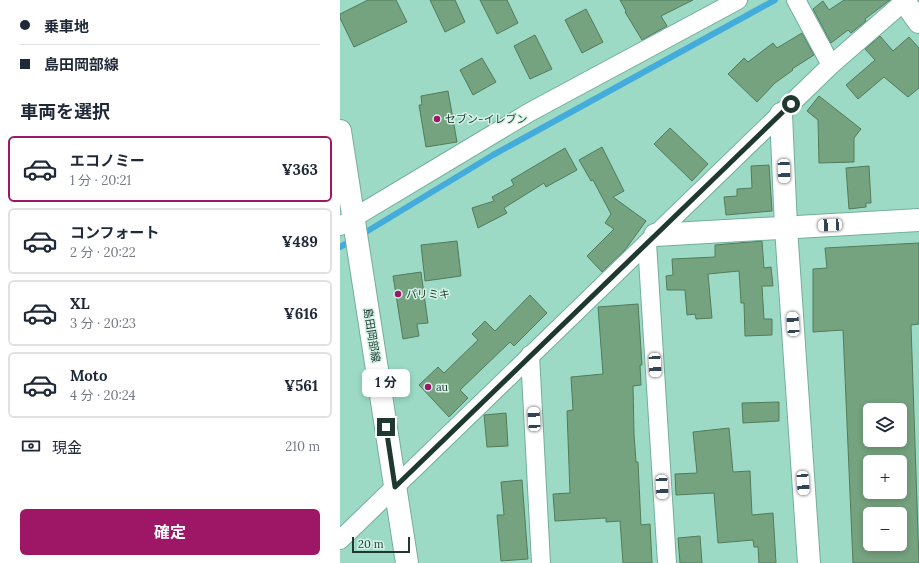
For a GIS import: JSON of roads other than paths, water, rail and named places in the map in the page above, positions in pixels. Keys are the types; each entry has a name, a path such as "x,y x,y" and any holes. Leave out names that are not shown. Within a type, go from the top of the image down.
{"street":[{"path":"347,222 530,112 738,0"},
{"path":"340,540 831,65 905,1 919,22"},
{"path":"796,2 831,65"},
{"path":"781,114 786,228 809,563"},
{"name":"島田岡部線","path":"340,131 347,222 395,487 407,563"},
{"path":"651,239 786,228 919,220"},
{"path":"651,239 667,563"},
{"path":"530,355 542,563"}],"waterway":[{"path":"361,235 493,155 775,0"},
{"path":"340,247 353,240"}],"place":[{"name":"セブン-イレブン","path":"437,119"},
{"name":"パリミキ","path":"398,294"},
{"name":"au","path":"428,387"}]}
